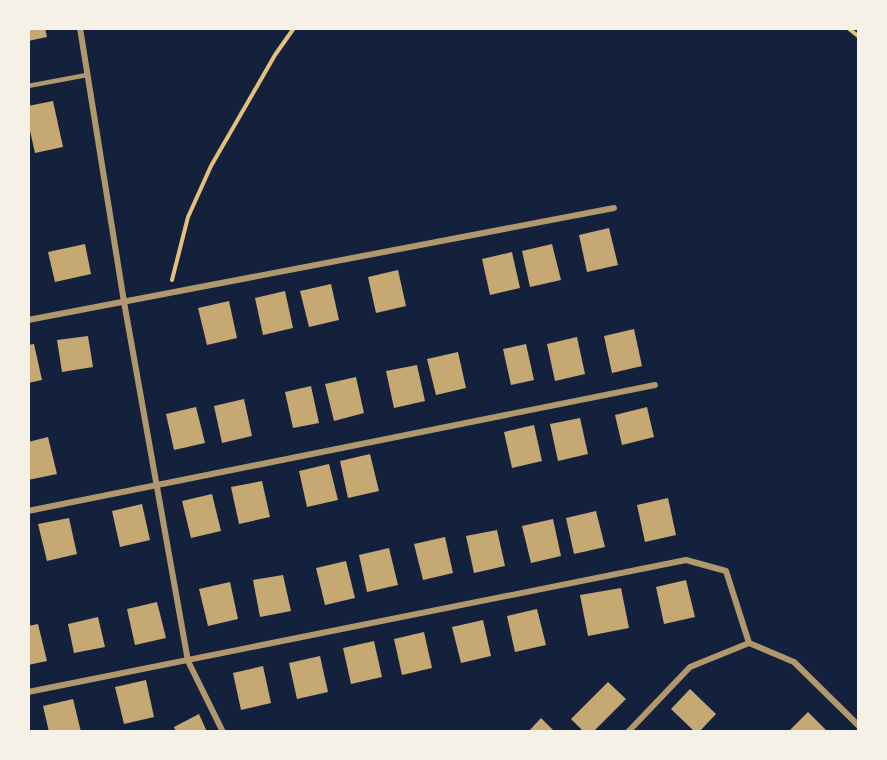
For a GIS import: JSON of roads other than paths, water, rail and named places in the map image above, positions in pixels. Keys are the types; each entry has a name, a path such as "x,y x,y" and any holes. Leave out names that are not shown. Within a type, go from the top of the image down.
{"street":[{"path":"80,28 124,302 188,661 223,732"},
{"path":"28,320 614,208"},
{"path":"28,511 655,385"},
{"path":"28,692 686,560 726,571 749,643"},
{"path":"628,732 690,667 749,643 794,662 858,725"}],"lane":[{"path":"28,86 87,75"}]}
